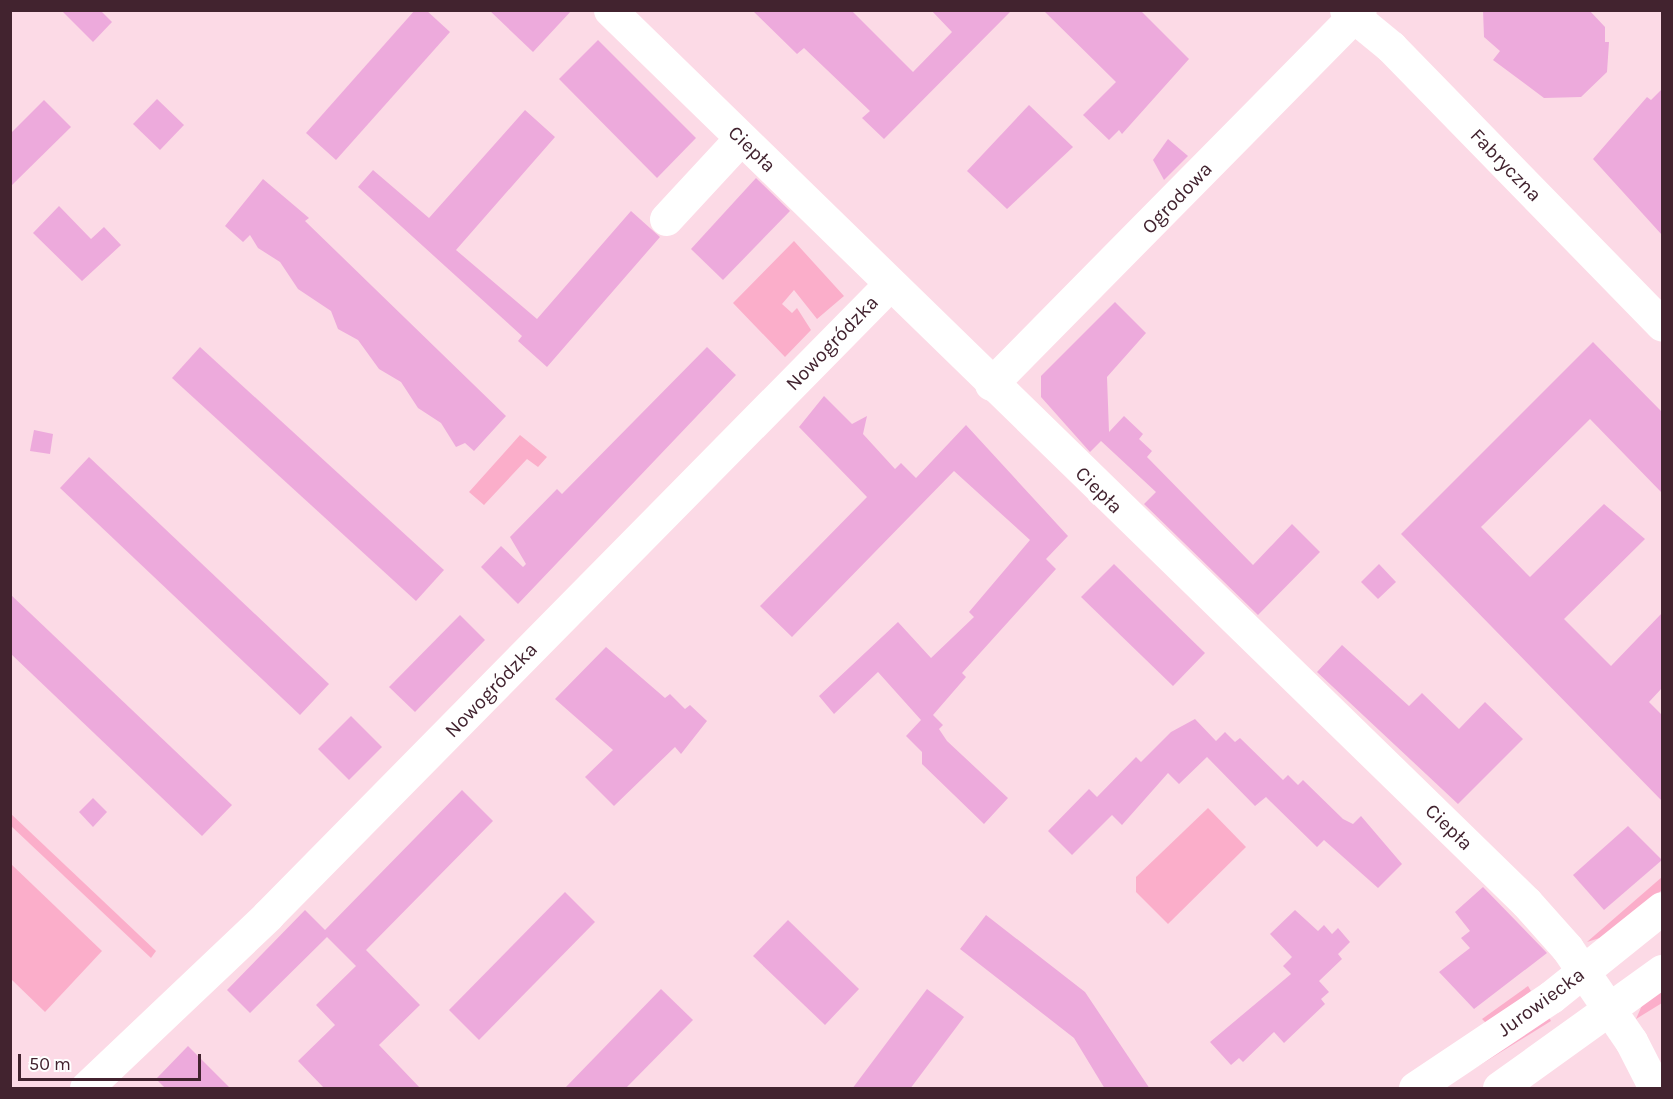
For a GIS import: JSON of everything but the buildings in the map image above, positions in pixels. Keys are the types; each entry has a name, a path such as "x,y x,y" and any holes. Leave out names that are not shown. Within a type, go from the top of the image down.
{"street":[{"name":"Ciepła","path":"610,10 991,384 1526,902 1583,972 1611,1012 1655,1089"},
{"name":"Fabryczna","path":"1353,13 1391,47 1662,325"},
{"name":"Ogrodowa","path":"991,384 1353,13"},
{"path":"666,219 741,138"},
{"name":"Nowogródzka","path":"86,1089 268,915 890,284"},
{"name":"Jurowiecka","path":"1415,1089 1583,972 1662,908"},
{"path":"1499,1089 1611,1012 1662,971"}],"shaded area":[{"path":"794,241 844,296 817,319 794,290 782,304 792,313 797,308 811,330 785,357 733,303"},
{"path":"520,435 547,457 538,467 527,459 484,505 469,492"},
{"path":"1208,808 1246,847 1168,924 1136,892 1136,877"},
{"path":"10,813 156,951 151,958 11,826"},
{"path":"11,864 102,951 45,1012 11,979"},
{"path":"1662,877 1662,890 1606,936 1587,942"},
{"path":"1528,986 1531,991 1487,1024 1482,1019"},
{"path":"1662,990 1662,1003 1636,1019 1643,1003"},
{"path":"1549,1017 1551,1021 1443,1088"}]}
